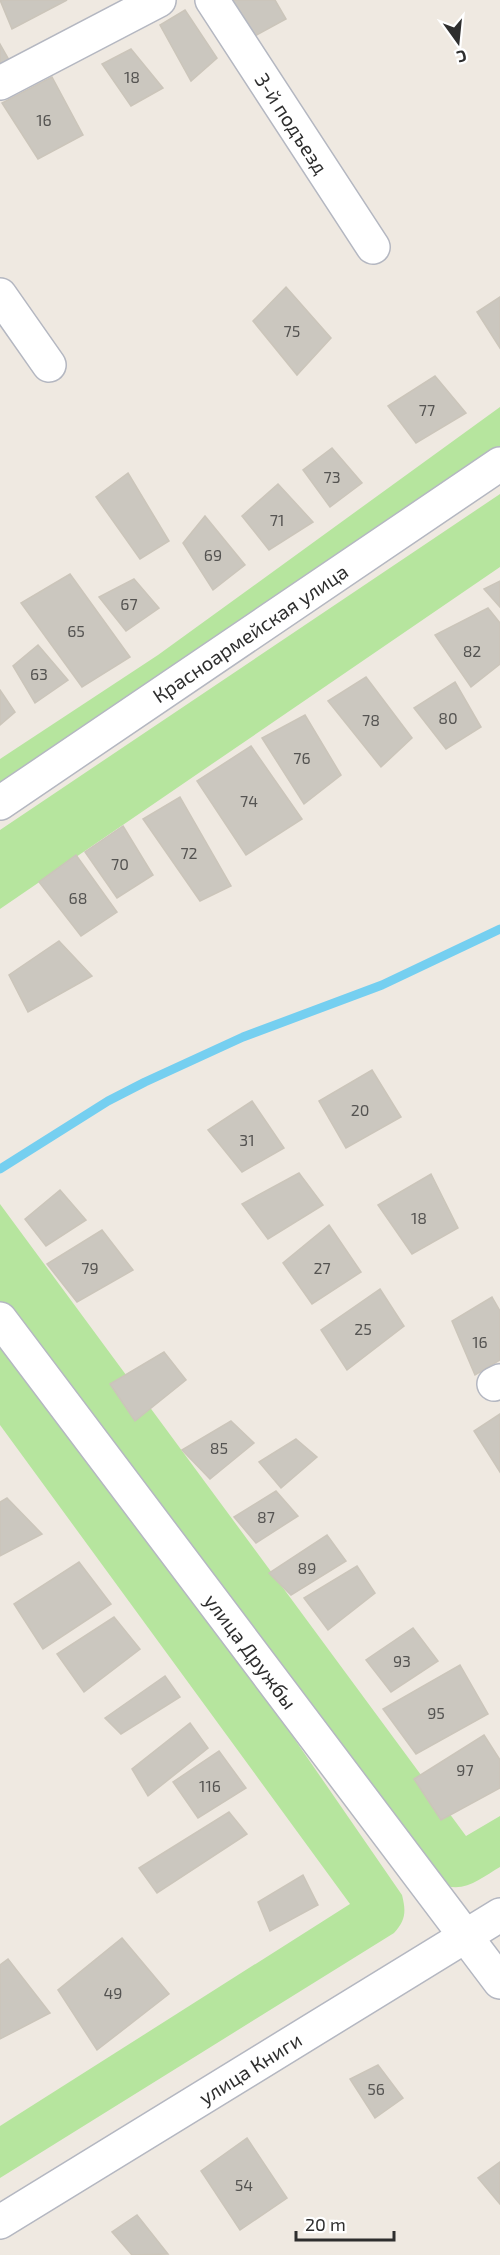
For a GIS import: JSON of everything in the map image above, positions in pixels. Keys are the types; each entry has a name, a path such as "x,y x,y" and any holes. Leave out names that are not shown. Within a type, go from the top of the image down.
{"street":[{"path":"0,82 159,0"},
{"name":"3-й подъезд","path":"212,0 373,247"},
{"path":"0,294 49,365"},
{"name":"Красноармейская улица","path":"0,803 500,464"},
{"name":"улица Дружбы","path":"0,1319 500,1982"},
{"name":"улица Книги","path":"0,2222 500,1915"}],"green space":[{"path":"500,407 500,465 0,798 0,759 158,655"},
{"path":"500,494 500,567 0,909 0,830"},
{"path":"0,1204 466,1836 500,1816 500,1867 468,1885 447,1886 415,1853 0,1302"},
{"path":"0,1341 291,1734 402,1895 404,1911 401,1924 394,1933 0,2178 0,2126 350,1904 0,1425"}],"building":[{"path":"0,0 67,0 12,29"},
{"path":"223,0 275,0 286,19 251,38"},
{"path":"185,10 217,58 191,81 160,25"},
{"path":"0,44 9,60 0,64"},
{"path":"131,49 163,88 131,106 102,64"},
{"path":"52,77 83,135 38,159 2,103"},
{"path":"286,287 331,338 297,375 253,321"},
{"path":"500,297 500,348 477,312"},
{"path":"435,376 466,413 416,443 388,406"},
{"path":"332,448 362,483 330,507 303,470"},
{"path":"128,473 169,541 140,559 96,497"},
{"path":"278,484 313,522 269,550 242,516"},
{"path":"205,516 245,565 213,590 183,543"},
{"path":"70,574 130,657 82,687 21,603"},
{"path":"134,579 159,608 126,631 99,597"},
{"path":"500,581 500,607 484,589"},
{"path":"488,608 500,623 500,664 471,687 435,635"},
{"path":"38,645 68,680 35,703 13,666"},
{"path":"366,677 412,738 381,767 328,701"},
{"path":"455,682 481,727 446,749 414,708"},
{"path":"0,690 15,712 0,725"},
{"path":"305,715 341,775 304,804 262,738"},
{"path":"251,746 302,819 246,855 197,781"},
{"path":"180,797 231,886 200,901 143,819"},
{"path":"123,826 153,875 117,898 85,852"},
{"path":"76,855 117,912 81,936 39,882"},
{"path":"59,941 92,976 28,1012 9,975"},
{"path":"372,1070 401,1117 346,1148 319,1101"},
{"path":"252,1101 284,1148 242,1172 208,1130"},
{"path":"299,1173 323,1205 268,1239 242,1204"},
{"path":"431,1174 458,1228 412,1254 378,1205"},
{"path":"60,1190 86,1220 46,1246 25,1219"},
{"path":"329,1225 361,1272 312,1304 283,1263"},
{"path":"102,1230 133,1270 77,1302 47,1264"},
{"path":"380,1289 404,1326 347,1370 321,1330"},
{"path":"492,1297 500,1311 500,1360 475,1375 452,1321"},
{"path":"164,1352 186,1380 135,1421 110,1384"},
{"path":"500,1414 500,1472 474,1431"},
{"path":"231,1421 254,1443 210,1479 182,1450"},
{"path":"296,1439 317,1457 281,1488 259,1462"},
{"path":"276,1491 298,1516 256,1543 234,1517"},
{"path":"7,1498 42,1534 0,1556 0,1502"},
{"path":"327,1535 346,1561 291,1595 269,1573"},
{"path":"79,1562 111,1604 43,1649 14,1604"},
{"path":"357,1566 375,1593 328,1630 304,1598"},
{"path":"114,1617 140,1649 84,1692 57,1654"},
{"path":"413,1628 438,1661 391,1692 366,1660"},
{"path":"460,1665 488,1714 416,1754 383,1709"},
{"path":"165,1676 180,1697 121,1734 105,1718"},
{"path":"190,1723 208,1748 148,1796 132,1769"},
{"path":"484,1735 500,1760 500,1788 441,1820 414,1779"},
{"path":"219,1751 246,1788 198,1818 173,1782"},
{"path":"229,1812 247,1834 157,1893 139,1868"},
{"path":"303,1875 318,1905 270,1931 258,1902"},
{"path":"122,1938 169,1994 97,2050 58,1990"},
{"path":"8,1959 50,2013 0,2039 0,1965"},
{"path":"378,2065 403,2098 375,2118 350,2079"},
{"path":"247,2138 287,2198 240,2230 201,2171"},
{"path":"500,2162 500,2204 478,2178"},
{"path":"137,2215 168,2254 132,2255 112,2232"}],"waterway":[{"path":"0,1169 108,1101 145,1082 243,1037 382,985 500,929"}]}
